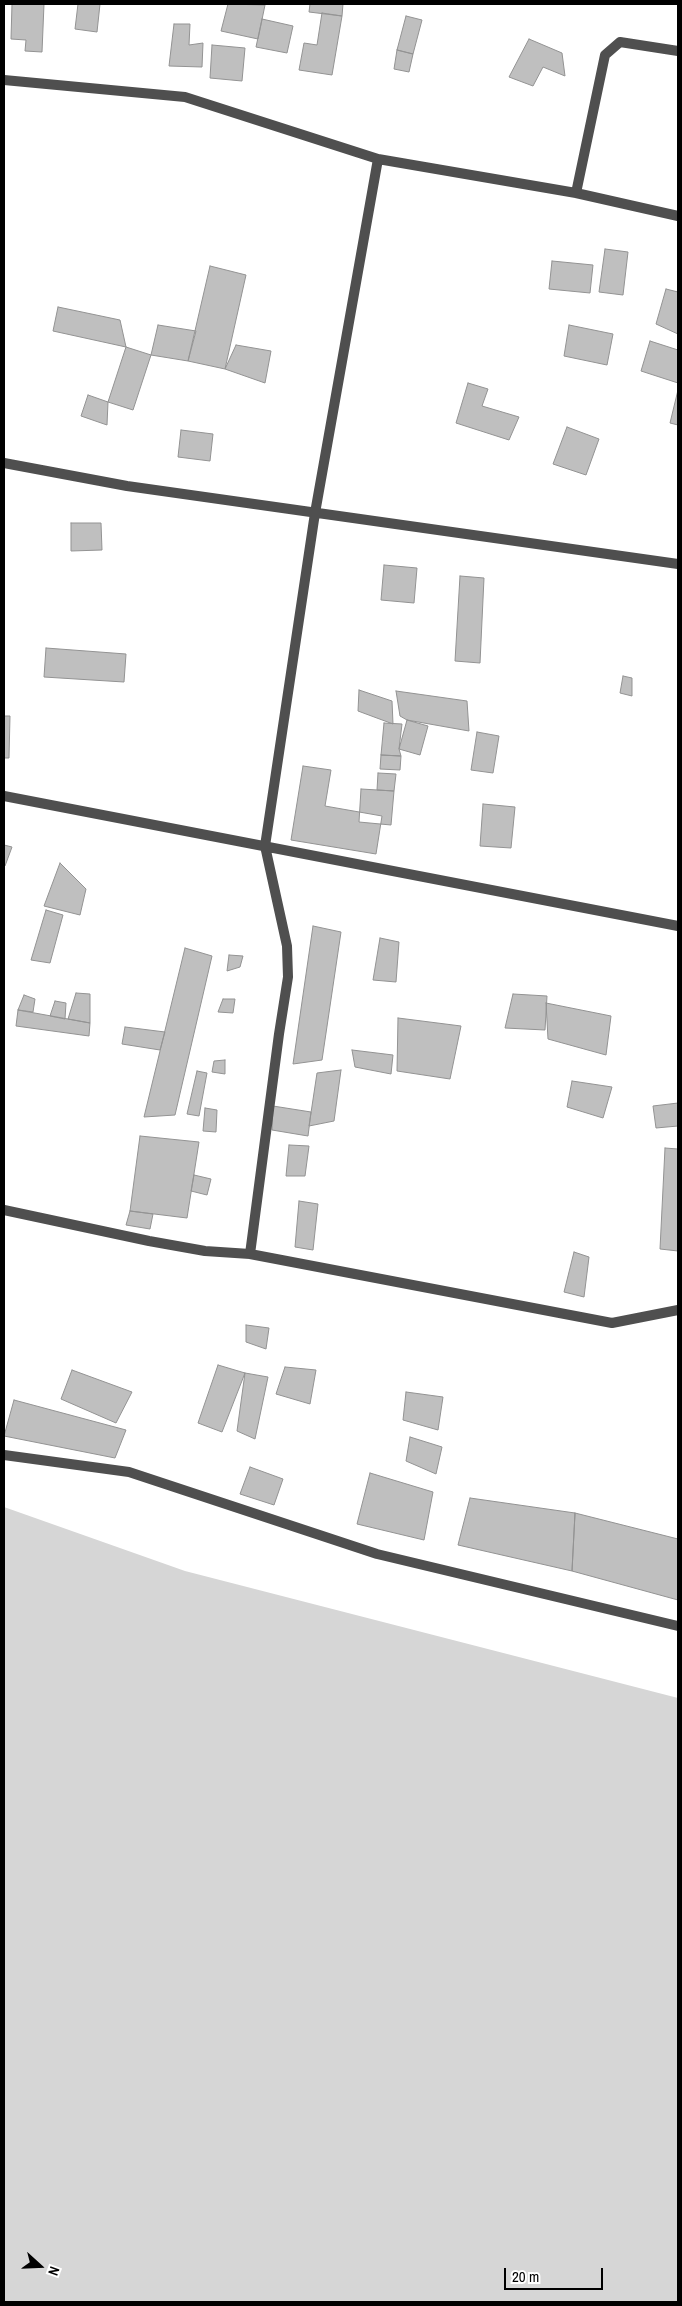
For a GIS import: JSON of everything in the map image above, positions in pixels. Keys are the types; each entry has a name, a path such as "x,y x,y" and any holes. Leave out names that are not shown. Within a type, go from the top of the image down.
{"street":[{"path":"576,193 605,55 620,42 678,51"},
{"path":"4,80 185,97 378,159 576,193 678,216"},
{"path":"250,1254 278,1034 288,976 287,946 265,846 315,513 378,159"},
{"path":"4,463 127,486 678,564"},
{"path":"4,796 678,926"},
{"path":"4,1210 150,1241 205,1251 250,1254 612,1323 678,1310"},
{"path":"4,1455 129,1472 377,1554 678,1626"}],"shaded area":[{"path":"4,1507 185,1571 678,1698 678,2302 4,2302"}],"building":[{"path":"12,4 44,4 42,52 25,51 26,40 11,39"},
{"path":"78,4 100,4 97,32 75,29"},
{"path":"228,4 265,5 258,39 221,31"},
{"path":"310,4 343,4 342,16 309,12"},
{"path":"322,13 342,16 332,75 299,70 304,43 317,45"},
{"path":"406,16 422,20 413,54 397,50"},
{"path":"262,19 293,26 287,53 256,47"},
{"path":"174,24 190,24 189,45 203,43 202,67 169,66"},
{"path":"529,39 562,53 565,76 543,67 533,86 509,77"},
{"path":"212,45 245,48 242,81 210,78"},
{"path":"397,50 413,54 409,72 394,69"},
{"path":"605,249 628,252 623,295 599,292"},
{"path":"552,261 593,265 590,293 549,289"},
{"path":"210,266 246,275 225,369 188,361"},
{"path":"666,289 678,292 678,334 656,324"},
{"path":"58,307 120,320 126,347 53,331"},
{"path":"158,325 196,331 188,361 151,355"},
{"path":"569,325 613,334 607,365 564,356"},
{"path":"650,341 678,350 678,383 641,371"},
{"path":"236,345 271,351 265,383 225,369"},
{"path":"126,347 151,355 133,410 108,402"},
{"path":"468,383 488,389 482,406 519,417 509,440 456,423"},
{"path":"678,390 678,425 670,423"},
{"path":"88,395 108,402 107,425 81,416"},
{"path":"567,427 599,439 586,475 553,464"},
{"path":"181,430 213,434 210,461 178,457"},
{"path":"71,523 101,523 102,550 71,551"},
{"path":"384,565 417,568 414,603 381,600"},
{"path":"460,576 484,578 480,663 455,661"},
{"path":"46,648 126,654 124,682 44,677"},
{"path":"623,676 632,678 632,696 620,693"},
{"path":"359,690 392,701 393,724 358,711"},
{"path":"396,691 467,701 469,731 407,720 400,716"},
{"path":"4,716 10,716 9,758 4,758"},
{"path":"407,720 428,726 420,755 399,749"},
{"path":"384,723 402,724 399,749 401,756 381,755"},
{"path":"477,732 499,736 493,773 471,770"},
{"path":"381,755 401,756 400,770 380,769"},
{"path":"303,766 331,770 325,806 382,816 376,854 291,840"},
{"path":"378,773 396,774 394,791 377,790"},
{"path":"361,789 394,791 391,825 359,822"},
{"path":"483,804 515,807 511,848 480,846"},
{"path":"4,845 12,847 5,866 4,865"},
{"path":"60,863 86,889 80,915 44,906"},
{"path":"46,910 63,915 50,963 31,960"},
{"path":"313,926 341,932 322,1060 293,1064"},
{"path":"380,938 399,942 396,982 373,980"},
{"path":"185,948 212,956 175,1115 144,1117"},
{"path":"229,955 243,956 240,967 227,971"},
{"path":"76,993 90,994 90,1023 68,1019"},
{"path":"513,994 547,996 545,1030 505,1028"},
{"path":"24,995 35,999 33,1012 18,1010"},
{"path":"223,999 235,999 233,1013 218,1012"},
{"path":"55,1001 66,1003 65,1019 50,1016"},
{"path":"546,1003 611,1016 606,1055 548,1039"},
{"path":"18,1010 90,1023 89,1036 16,1026"},
{"path":"398,1018 461,1026 450,1079 397,1071"},
{"path":"125,1027 165,1032 160,1050 122,1044"},
{"path":"352,1050 393,1055 391,1074 355,1067"},
{"path":"225,1060 225,1074 212,1072 214,1061"},
{"path":"341,1070 334,1121 309,1126 317,1073"},
{"path":"197,1071 207,1073 199,1116 187,1114"},
{"path":"572,1081 612,1087 603,1118 567,1107"},
{"path":"678,1103 678,1126 656,1128 653,1106"},
{"path":"273,1106 311,1112 308,1136 272,1130"},
{"path":"205,1108 217,1110 216,1132 203,1131"},
{"path":"140,1136 199,1142 187,1218 130,1211"},
{"path":"289,1145 309,1146 305,1176 286,1176"},
{"path":"665,1148 678,1149 678,1251 660,1249"},
{"path":"194,1175 211,1179 207,1195 191,1191"},
{"path":"299,1201 318,1204 313,1250 295,1247"},
{"path":"130,1211 153,1214 150,1229 126,1225"},
{"path":"574,1252 589,1257 584,1297 564,1292"},
{"path":"246,1325 269,1328 266,1349 246,1342"},
{"path":"218,1365 245,1373 222,1432 198,1423"},
{"path":"285,1367 316,1370 310,1404 276,1394"},
{"path":"72,1370 132,1392 116,1423 61,1399"},
{"path":"245,1373 268,1377 255,1439 237,1431"},
{"path":"406,1392 443,1397 438,1430 403,1420"},
{"path":"14,1400 126,1430 115,1458 4,1436"},
{"path":"410,1437 442,1447 436,1474 406,1461"},
{"path":"250,1467 283,1479 274,1505 240,1494"},
{"path":"370,1473 433,1492 424,1540 357,1524"},
{"path":"470,1498 575,1513 572,1571 458,1545"},
{"path":"575,1513 678,1539 678,1600 572,1571"}]}
